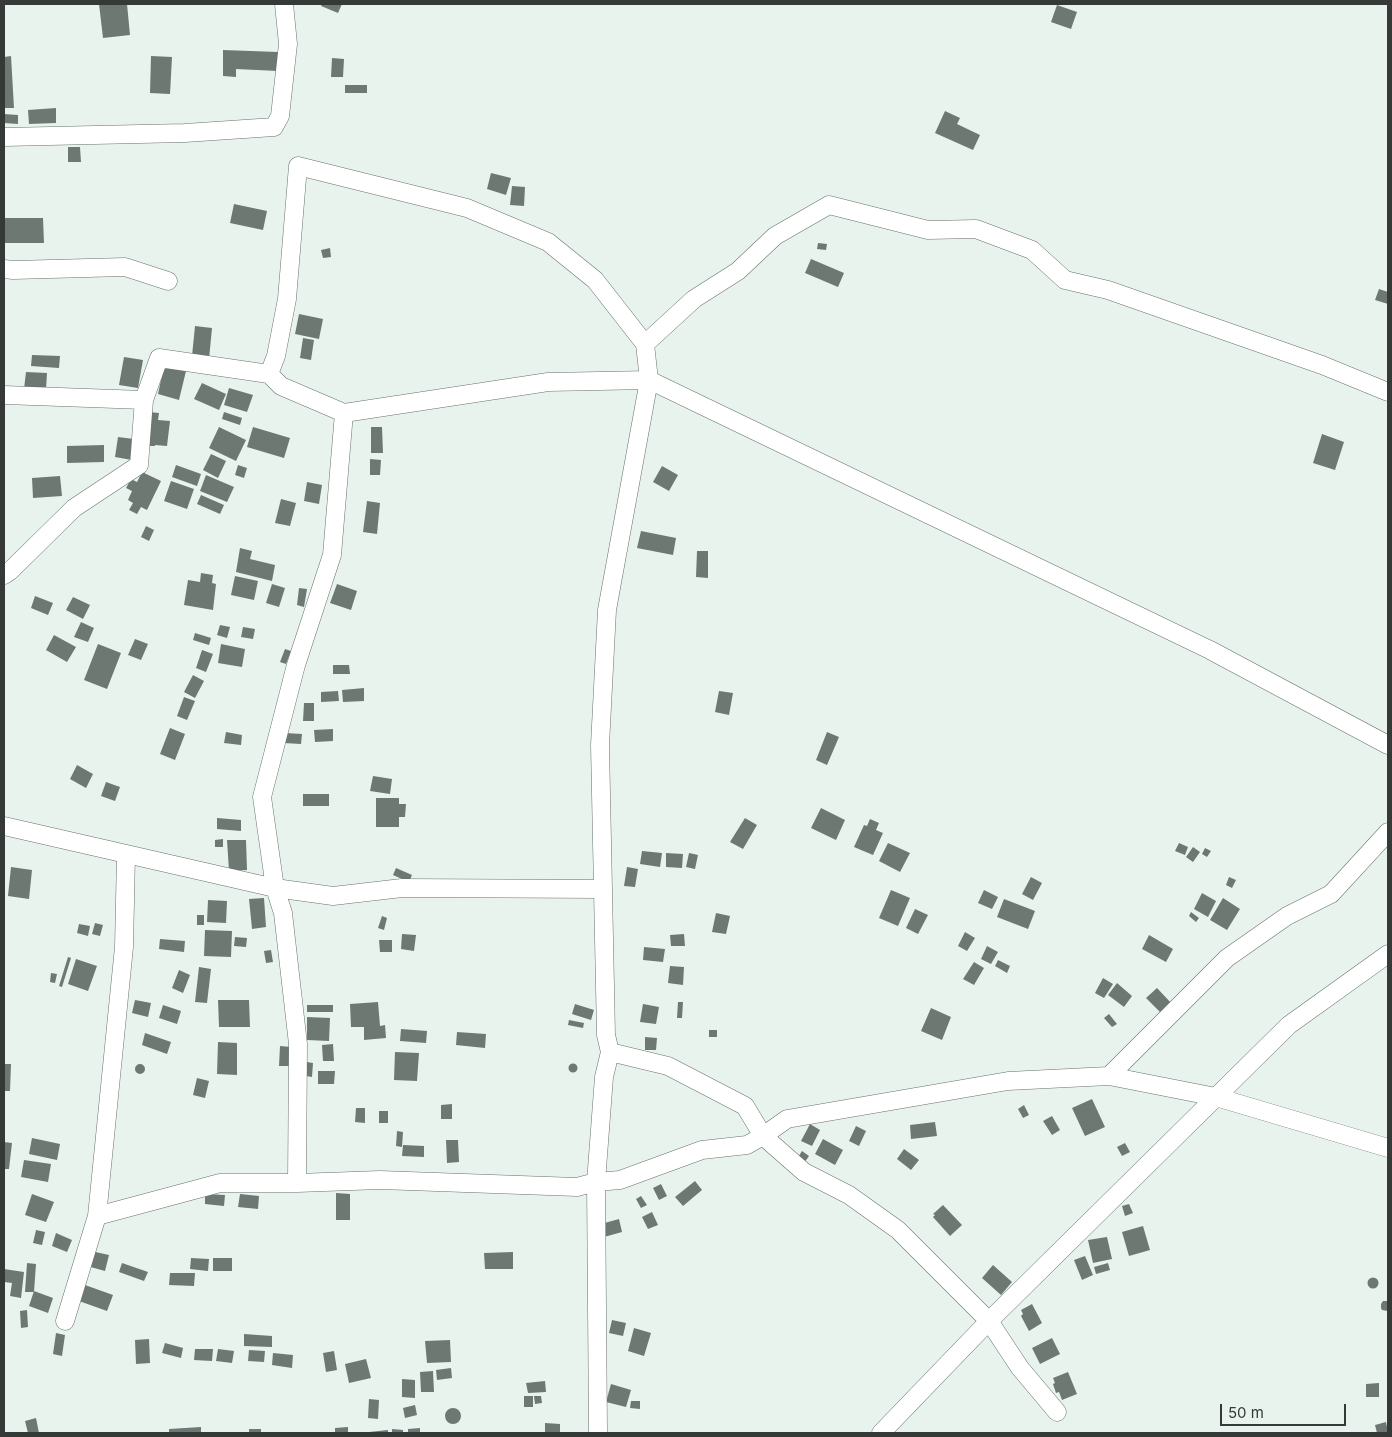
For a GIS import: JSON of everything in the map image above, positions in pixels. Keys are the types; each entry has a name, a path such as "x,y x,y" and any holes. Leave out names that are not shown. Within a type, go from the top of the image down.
{"street":[{"path":"4,137 185,133 274,127 280,116 288,44 284,4"},
{"path":"269,374 276,356 287,299 298,166 467,208 548,242 595,280 645,344 650,380 607,610 600,745 606,1035 610,1052 604,1077 596,1182 598,1433"},
{"path":"645,344 694,299 738,271 774,236 829,205 928,230 976,229 1032,250 1065,280 1108,290 1322,365 1388,392"},
{"path":"4,268 13,270 125,267 168,281"},
{"path":"4,575 74,508 139,465 144,400 159,358 269,374 281,386 344,413 548,382 650,380 1210,650 1388,745"},
{"path":"4,395 144,400"},
{"path":"297,1182 298,1044 283,913 275,888 262,797 296,665 332,556 344,413"},
{"path":"4,826 275,888 333,896 402,888 603,889"},
{"path":"1109,1076 1227,958 1287,916 1331,894 1388,832"},
{"path":"65,1321 97,1216 124,947 126,855"},
{"path":"881,1433 989,1321 1290,1025 1388,954"},
{"path":"610,1052 668,1066 745,1106 763,1136 804,1172 849,1195 898,1230 989,1321 1020,1368 1058,1412"},
{"path":"97,1216 220,1183 380,1180 577,1187 596,1182 620,1180 702,1150 747,1145 787,1119 1008,1081 1109,1076 1216,1097 1388,1148"}],"building":[{"path":"99,4 127,4 130,35 103,38"},
{"path":"322,4 342,4 338,13 321,6"},
{"path":"1057,5 1077,12 1071,29 1051,22"},
{"path":"223,50 278,52 278,71 236,69 236,77 223,76"},
{"path":"11,56 14,108 4,108 4,57"},
{"path":"151,56 172,57 170,94 150,93"},
{"path":"332,58 344,59 343,77 331,77"},
{"path":"345,85 367,85 367,93 345,93"},
{"path":"56,108 56,123 29,124 28,110"},
{"path":"945,111 960,118 957,124 980,135 973,150 935,133"},
{"path":"4,114 18,115 18,124 4,123"},
{"path":"68,147 80,147 81,162 68,162"},
{"path":"491,173 511,178 506,195 487,189"},
{"path":"512,186 525,187 524,206 510,205"},
{"path":"234,204 267,211 263,230 230,223"},
{"path":"4,218 43,218 44,243 4,243"},
{"path":"818,243 827,244 826,250 817,249"},
{"path":"330,248 331,257 323,258 321,250"},
{"path":"811,259 844,273 838,287 805,273"},
{"path":"1379,289 1388,292 1388,304 1375,300"},
{"path":"299,314 323,319 319,339 295,334"},
{"path":"195,326 212,328 209,359 192,356"},
{"path":"303,338 314,340 311,360 300,358"},
{"path":"32,355 60,356 59,368 31,366"},
{"path":"124,357 143,360 138,388 119,385"},
{"path":"164,366 186,371 179,400 158,394"},
{"path":"26,372 47,373 46,390 24,389"},
{"path":"202,383 226,394 219,410 194,399"},
{"path":"229,388 253,395 247,412 224,405"},
{"path":"149,412 159,413 158,420 170,421 167,446 146,446"},
{"path":"224,412 242,418 240,425 222,419"},
{"path":"219,427 246,440 236,461 209,448"},
{"path":"253,427 290,438 284,458 247,447"},
{"path":"371,427 382,427 383,453 371,453"},
{"path":"1322,434 1344,442 1335,470 1313,463"},
{"path":"118,437 134,439 132,460 115,457"},
{"path":"104,445 104,462 67,463 67,446"},
{"path":"211,454 226,461 218,478 203,470"},
{"path":"370,459 381,460 380,475 370,475"},
{"path":"176,465 201,474 197,486 172,477"},
{"path":"238,465 247,468 244,478 235,475"},
{"path":"662,466 678,475 669,491 653,482"},
{"path":"142,472 161,481 147,510 141,507 137,514 129,510 133,503 128,500 132,491 126,488 131,479 137,482"},
{"path":"206,475 234,487 227,502 200,491"},
{"path":"60,476 62,496 33,498 32,478"},
{"path":"171,481 194,489 187,509 164,501"},
{"path":"307,482 322,485 319,504 304,501"},
{"path":"201,495 224,505 220,514 197,504"},
{"path":"281,499 296,503 290,526 275,523"},
{"path":"367,501 380,503 377,534 363,532"},
{"path":"146,526 154,530 149,541 141,537"},
{"path":"641,531 676,538 673,555 637,548"},
{"path":"240,548 252,551 250,559 275,565 272,581 236,572"},
{"path":"697,551 708,551 708,578 696,577"},
{"path":"201,573 213,575 212,583 216,584 213,610 184,605 188,580 200,582"},
{"path":"235,576 258,581 254,600 231,595"},
{"path":"272,584 285,588 279,607 266,603"},
{"path":"337,584 357,591 351,610 330,603"},
{"path":"299,588 307,589 304,607 297,605"},
{"path":"35,596 53,603 48,615 31,608"},
{"path":"73,597 90,605 83,619 66,610"},
{"path":"81,622 94,628 88,642 74,637"},
{"path":"220,625 230,627 227,638 217,635"},
{"path":"243,627 255,629 253,639 241,637"},
{"path":"195,633 211,638 209,645 193,640"},
{"path":"54,635 76,647 67,662 46,650"},
{"path":"135,639 148,644 141,660 128,655"},
{"path":"98,644 121,653 107,689 84,680"},
{"path":"221,644 245,649 242,667 218,663"},
{"path":"285,649 291,651 286,664 280,662"},
{"path":"202,650 213,654 206,672 196,668"},
{"path":"333,665 349,665 350,674 333,674"},
{"path":"193,675 204,681 195,698 184,692"},
{"path":"364,688 364,701 343,702 342,690"},
{"path":"338,691 339,701 321,702 321,692"},
{"path":"719,691 733,693 729,715 715,712"},
{"path":"184,697 195,701 187,720 177,716"},
{"path":"304,703 314,703 314,721 303,721"},
{"path":"170,728 185,734 175,760 160,754"},
{"path":"333,729 333,741 315,742 314,730"},
{"path":"226,732 242,735 241,745 224,743"},
{"path":"827,732 839,737 827,765 816,760"},
{"path":"285,733 302,734 301,744 284,743"},
{"path":"77,765 93,774 86,788 70,779"},
{"path":"373,776 392,779 390,794 370,791"},
{"path":"106,782 120,787 115,801 101,796"},
{"path":"303,794 329,794 329,806 303,806"},
{"path":"376,798 399,798 399,804 406,804 405,817 399,817 399,827 376,827"},
{"path":"821,808 845,820 836,840 811,828"},
{"path":"217,818 241,820 241,831 217,829"},
{"path":"745,818 757,825 743,849 730,842"},
{"path":"870,819 879,823 876,830 883,833 873,855 854,847 864,825 867,826"},
{"path":"223,839 223,847 215,847 215,840"},
{"path":"227,840 246,840 247,870 229,871"},
{"path":"888,843 910,853 900,872 879,861"},
{"path":"1179,843 1188,847 1185,855 1175,851"},
{"path":"1193,847 1200,852 1193,862 1186,857"},
{"path":"1205,848 1211,851 1207,857 1202,854"},
{"path":"642,851 662,853 660,867 640,864"},
{"path":"666,853 683,854 682,868 666,867"},
{"path":"689,853 698,855 695,869 686,867"},
{"path":"11,867 32,870 29,899 8,896"},
{"path":"627,867 638,869 635,887 624,886"},
{"path":"396,868 412,875 409,882 393,875"},
{"path":"1031,877 1042,883 1033,900 1022,894"},
{"path":"1229,877 1236,880 1232,888 1226,885"},
{"path":"891,890 910,898 898,926 879,918"},
{"path":"984,890 998,897 992,909 978,903"},
{"path":"1202,893 1216,901 1208,917 1194,909"},
{"path":"264,898 266,927 252,929 249,899"},
{"path":"1223,898 1240,909 1227,930 1210,920"},
{"path":"1004,899 1035,911 1028,929 997,917"},
{"path":"208,900 227,901 226,923 207,922"},
{"path":"915,909 928,915 918,934 906,928"},
{"path":"1191,912 1199,918 1196,922 1189,916"},
{"path":"716,913 730,916 726,934 712,932"},
{"path":"197,915 204,915 204,925 197,925"},
{"path":"382,916 387,918 384,930 378,928"},
{"path":"95,923 103,925 100,936 92,934"},
{"path":"79,924 90,926 88,936 77,933"},
{"path":"205,930 232,931 231,957 204,956"},
{"path":"965,932 975,938 967,951 958,946"},
{"path":"402,934 416,935 414,951 401,949"},
{"path":"684,934 685,946 671,946 670,935"},
{"path":"1149,935 1173,949 1166,962 1142,949"},
{"path":"235,937 247,938 246,947 234,946"},
{"path":"160,939 185,941 184,952 159,949"},
{"path":"379,940 392,940 392,952 380,952"},
{"path":"987,946 998,952 991,964 981,959"},
{"path":"644,947 665,949 663,962 643,960"},
{"path":"271,950 273,962 266,963 264,951"},
{"path":"68,957 71,958 62,987 59,986"},
{"path":"76,959 97,966 88,991 68,984"},
{"path":"998,960 1010,966 1007,973 995,966"},
{"path":"974,962 984,968 974,985 963,979"},
{"path":"670,966 684,967 683,985 668,983"},
{"path":"199,967 211,969 207,1003 195,1002"},
{"path":"179,970 190,975 183,993 172,988"},
{"path":"51,973 57,974 55,983 50,982"},
{"path":"1103,978 1113,984 1104,998 1095,993"},
{"path":"1117,983 1132,996 1124,1007 1108,995"},
{"path":"1157,988 1172,1004 1162,1014 1146,998"},
{"path":"135,1000 151,1003 148,1017 132,1013"},
{"path":"218,1000 249,1000 250,1027 219,1027"},
{"path":"378,1002 380,1026 385,1025 386,1038 364,1040 364,1027 351,1027 350,1004"},
{"path":"678,1002 683,1002 682,1018 677,1018"},
{"path":"575,1004 594,1010 591,1020 572,1014"},
{"path":"643,1004 659,1007 656,1024 640,1022"},
{"path":"163,1005 181,1011 177,1024 159,1018"},
{"path":"307,1005 333,1005 333,1012 307,1012"},
{"path":"931,1008 951,1017 942,1040 921,1031"},
{"path":"1109,1014 1117,1024 1112,1027 1104,1018"},
{"path":"307,1017 330,1018 329,1041 307,1040"},
{"path":"569,1020 584,1023 583,1028 568,1025"},
{"path":"401,1029 427,1031 426,1043 400,1041"},
{"path":"709,1030 717,1030 717,1037 709,1037"},
{"path":"457,1032 486,1034 485,1048 456,1045"},
{"path":"145,1033 171,1042 167,1054 142,1045"},
{"path":"645,1037 657,1038 656,1050 645,1050"},
{"path":"218,1042 237,1043 237,1075 217,1074"},
{"path":"333,1044 334,1061 323,1061 322,1045"},
{"path":"280,1046 291,1047 291,1066 279,1066"},
{"path":"395,1052 419,1053 417,1081 394,1080"},
{"path":"307,1062 313,1063 312,1077 306,1076"},
{"path":"573,1063 578,1068 573,1073 568,1068"},
{"path":"4,1064 11,1064 10,1091 4,1091"},
{"path":"138,1064 142,1064 145,1069 144,1073 138,1074 135,1071 135,1067"},
{"path":"318,1071 335,1071 334,1084 318,1084"},
{"path":"197,1078 209,1081 205,1098 193,1095"},
{"path":"1092,1099 1105,1127 1085,1136 1072,1108"},
{"path":"452,1104 452,1119 441,1119 441,1105"},
{"path":"1024,1105 1029,1115 1023,1118 1018,1109"},
{"path":"356,1108 365,1108 365,1123 355,1122"},
{"path":"379,1111 388,1111 388,1123 379,1123"},
{"path":"1052,1116 1060,1130 1052,1135 1043,1121"},
{"path":"935,1122 937,1136 911,1139 910,1125"},
{"path":"810,1124 820,1130 812,1146 801,1141"},
{"path":"856,1126 866,1131 859,1146 849,1141"},
{"path":"397,1131 403,1132 402,1147 396,1146"},
{"path":"32,1138 60,1144 57,1160 29,1154"},
{"path":"823,1139 843,1150 835,1165 815,1154"},
{"path":"446,1140 458,1140 459,1162 447,1163"},
{"path":"4,1142 12,1143 9,1169 4,1169"},
{"path":"1125,1143 1130,1152 1122,1156 1117,1147"},
{"path":"403,1145 424,1146 424,1157 402,1156"},
{"path":"904,1149 919,1160 911,1170 897,1159"},
{"path":"802,1151 809,1156 802,1166 795,1162"},
{"path":"24,1160 51,1164 48,1182 21,1177"},
{"path":"695,1181 702,1190 683,1206 675,1197"},
{"path":"661,1184 667,1196 659,1200 653,1188"},
{"path":"336,1193 350,1194 350,1220 336,1220"},
{"path":"32,1194 54,1202 46,1222 25,1215"},
{"path":"205,1194 225,1195 224,1206 205,1204"},
{"path":"240,1194 259,1196 258,1209 238,1207"},
{"path":"641,1196 647,1205 641,1208 636,1199"},
{"path":"1129,1204 1133,1213 1125,1216 1122,1206"},
{"path":"943,1205 962,1225 950,1236 933,1217 935,1215 933,1214"},
{"path":"652,1212 658,1225 648,1229 642,1217"},
{"path":"619,1219 622,1232 604,1237 601,1224"},
{"path":"1143,1226 1150,1250 1129,1256 1122,1232"},
{"path":"36,1230 45,1232 42,1245 33,1243"},
{"path":"56,1233 72,1240 67,1252 52,1246"},
{"path":"1107,1237 1112,1259 1093,1263 1088,1240"},
{"path":"91,1251 109,1255 105,1271 87,1266"},
{"path":"513,1252 513,1269 485,1269 484,1253"},
{"path":"1085,1256 1093,1275 1082,1280 1074,1260"},
{"path":"191,1258 209,1259 208,1271 190,1269"},
{"path":"213,1258 232,1258 232,1271 213,1271"},
{"path":"27,1263 36,1264 34,1292 25,1292"},
{"path":"122,1263 148,1272 144,1281 119,1272"},
{"path":"1108,1263 1110,1270 1096,1274 1094,1267"},
{"path":"993,1265 1012,1282 1001,1295 982,1278"},
{"path":"4,1269 24,1272 21,1298 10,1296 12,1283 4,1282"},
{"path":"170,1273 195,1273 194,1286 169,1285"},
{"path":"1371,1278 1375,1278 1378,1283 1377,1287 1371,1288 1368,1285 1368,1281"},
{"path":"85,1285 113,1295 107,1311 79,1301"},
{"path":"34,1291 53,1298 48,1313 29,1306"},
{"path":"1383,1301 1388,1301 1388,1311 1381,1308"},
{"path":"1032,1304 1042,1323 1029,1331 1021,1316 1023,1314 1021,1310"},
{"path":"27,1310 28,1327 21,1328 20,1311"},
{"path":"612,1320 626,1323 623,1336 609,1333"},
{"path":"634,1328 651,1333 644,1356 628,1351"},
{"path":"56,1333 65,1335 62,1356 53,1354"},
{"path":"244,1334 272,1336 272,1347 244,1346"},
{"path":"1052,1338 1060,1354 1040,1364 1032,1348"},
{"path":"149,1339 150,1363 136,1364 135,1340"},
{"path":"450,1340 451,1362 427,1363 425,1341"},
{"path":"165,1343 183,1348 181,1358 162,1353"},
{"path":"195,1349 213,1349 212,1361 194,1360"},
{"path":"218,1349 234,1351 232,1363 216,1361"},
{"path":"249,1350 265,1351 264,1362 248,1361"},
{"path":"334,1351 337,1370 326,1372 323,1353"},
{"path":"273,1353 293,1355 292,1368 272,1365"},
{"path":"366,1359 371,1378 349,1383 345,1364"},
{"path":"451,1368 452,1378 437,1380 436,1370"},
{"path":"433,1371 434,1392 421,1392 420,1372"},
{"path":"1068,1372 1077,1394 1062,1400 1059,1392 1056,1393 1053,1378"},
{"path":"402,1379 415,1380 415,1398 402,1397"},
{"path":"545,1381 546,1392 528,1393 526,1383"},
{"path":"1379,1383 1379,1397 1366,1397 1366,1384"},
{"path":"611,1384 631,1390 626,1407 606,1402"},
{"path":"524,1396 533,1396 533,1407 524,1407"},
{"path":"534,1396 541,1396 542,1403 535,1404"},
{"path":"369,1399 379,1400 378,1419 368,1418"},
{"path":"631,1401 640,1401 640,1409 630,1408"},
{"path":"415,1405 417,1415 405,1418 403,1408"},
{"path":"453,1408 459,1410 461,1416 459,1422 453,1424 447,1422 445,1416 447,1410"},
{"path":"36,1418 39,1433 28,1433 25,1421"},
{"path":"1386,1422 1388,1432 1377,1433 1375,1425"},
{"path":"545,1423 560,1424 560,1433 545,1433"},
{"path":"201,1427 201,1433 169,1433 169,1429"},
{"path":"348,1427 348,1433 335,1433 335,1428"},
{"path":"420,1428 420,1433 408,1433 408,1429"},
{"path":"249,1429 261,1429 261,1433 249,1433"},
{"path":"392,1429 403,1430 403,1433 392,1433"},
{"path":"388,1430 388,1433 369,1432"}]}
